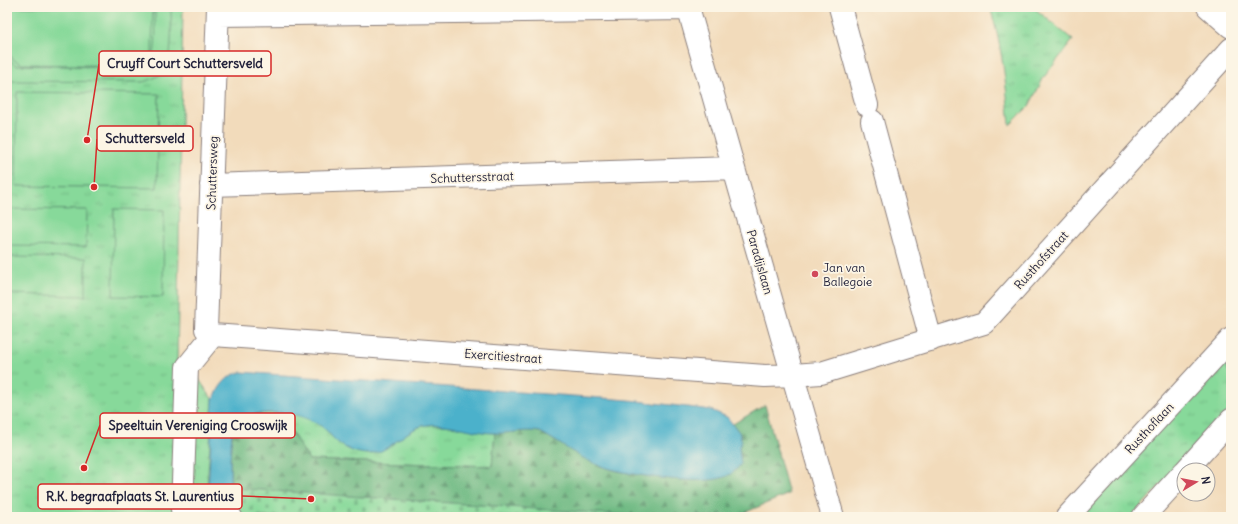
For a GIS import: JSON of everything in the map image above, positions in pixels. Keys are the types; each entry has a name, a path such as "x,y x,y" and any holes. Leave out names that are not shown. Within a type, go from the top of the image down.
{"street":[{"path":"840,7 931,340"},
{"path":"1208,7 1231,27"},
{"path":"218,11 688,8"},
{"name":"Paradijslaan","path":"688,8 833,517"},
{"name":"Schuttersweg","path":"213,335 206,329 218,11"},
{"name":"Rusthofstraat","path":"793,375 821,373 984,323 1231,49"},
{"name":"Schuttersstraat","path":"211,185 733,168"},
{"path":"213,335 187,367 182,510 200,514 231,517"},
{"name":"Exercitiestraat","path":"213,335 765,376 793,375"},
{"name":"Rusthoflaan","path":"1067,517 1231,339"},
{"path":"1193,462 1231,420"},
{"path":"1142,517 1176,481"}],"green space":[{"path":"7,7 183,7 177,366 194,372 213,400 205,517 7,517"},
{"path":"8,7 153,7 152,54 148,62 138,66 22,64 14,60 8,53"},
{"path":"155,7 171,7 171,38 170,55 166,67 162,73 153,79 142,82 7,81 7,59 16,65 137,68 148,63 151,60 155,50"},
{"path":"990,7 1033,7 1073,40 1044,77 1029,106 1010,125 1001,51"},
{"path":"17,92 159,94 157,188 16,186"},
{"path":"8,209 87,210 86,247 7,246"},
{"path":"114,209 164,210 163,297 113,296"},
{"path":"7,257 86,258 86,296 7,294"},
{"path":"1223,357 1231,378 1231,408 1181,462 1176,462 1176,468 1131,517 1081,517"},
{"path":"765,405 789,494 734,517 652,517 231,488 230,459 232,435 235,425 240,418 247,415 284,420 309,460 492,466 495,433 530,430 540,432 601,466 645,476 683,480 700,480 715,479 725,476 732,471 741,458 739,447 741,436 733,424"},
{"path":"291,413 307,418 324,427 334,438 346,447 368,454 380,451 413,430 427,425 446,425 495,433 492,466 309,460 284,420 246,415"},
{"path":"231,488 652,517 230,517"}],"water":[{"path":"241,372 629,400 711,410 727,417 739,432 742,441 739,447 741,464 729,475 716,479 666,479 604,467 579,456 540,432 485,432 447,425 428,425 419,427 382,451 364,454 346,448 321,426 301,416 281,413 266,413 245,415 239,418 232,430 230,460 230,510 207,508 213,400 227,379"}],"place":[{"name":"Cruyff Court Schuttersveld","path":"87,140"},
{"name":"Schuttersveld","path":"94,187"},
{"name":"Jan van Ballegoie","path":"815,274"},
{"name":"Speeltuin Vereniging Crooswijk","path":"84,468"},
{"name":"R.K. begraafplaats St. Laurentius","path":"311,499"}]}
